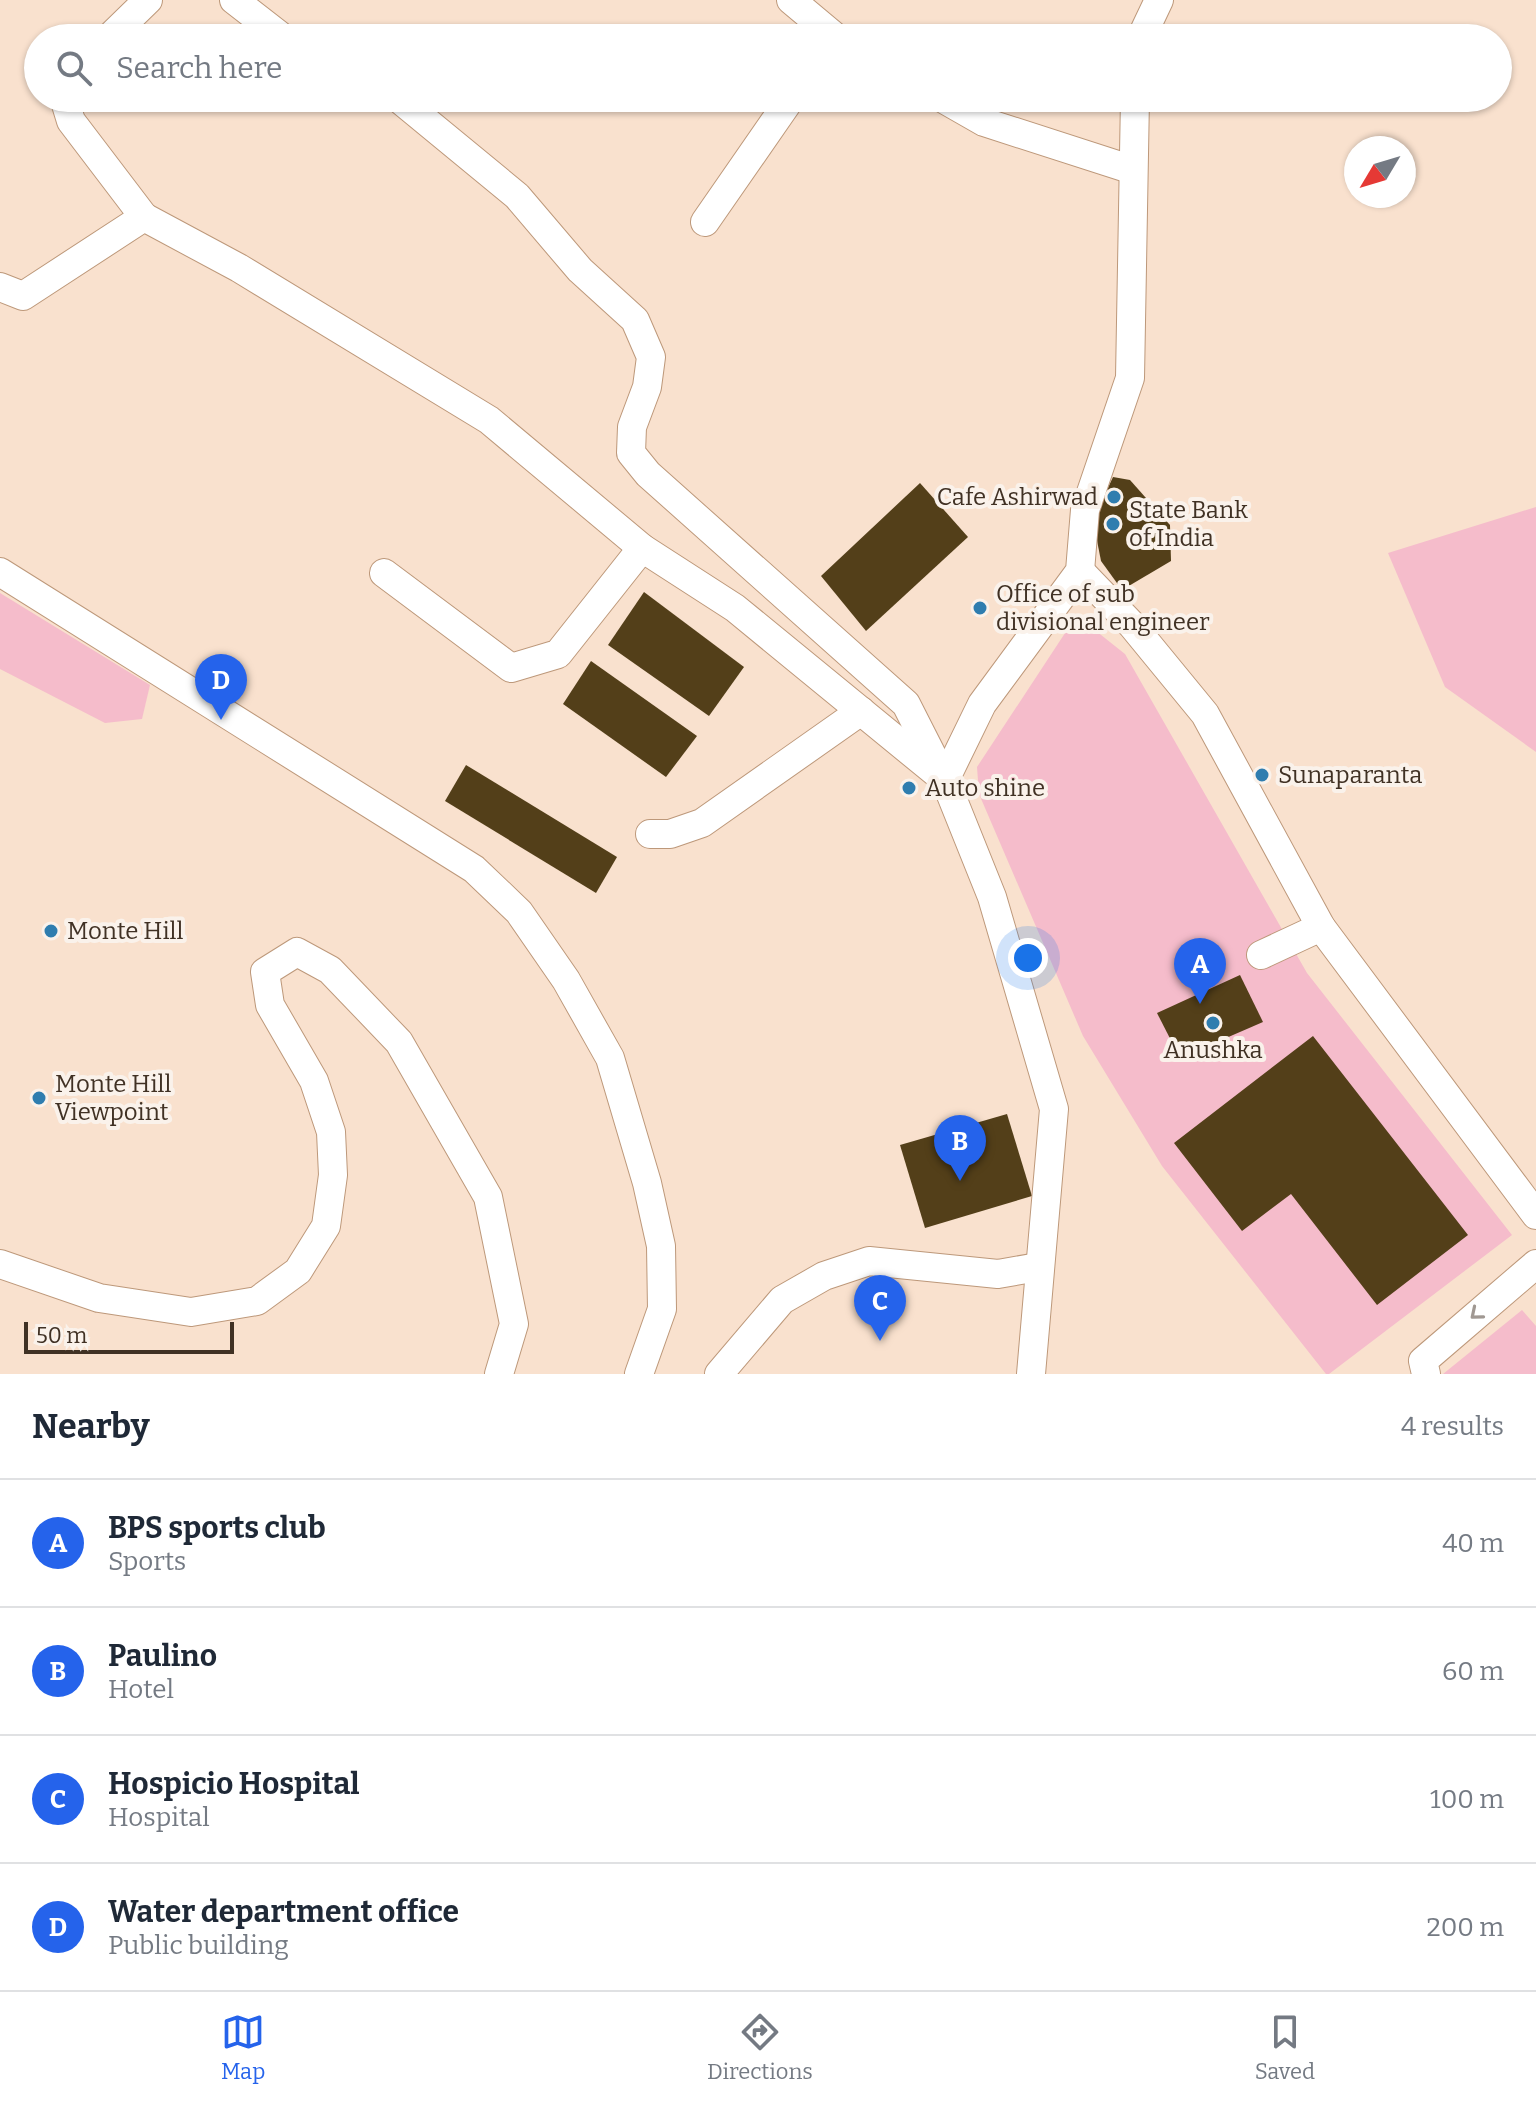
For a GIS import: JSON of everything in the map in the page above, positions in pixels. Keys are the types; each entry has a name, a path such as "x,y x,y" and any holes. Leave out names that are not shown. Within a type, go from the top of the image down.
{"street":[{"path":"123,24 148,0"},
{"path":"234,0 265,24"},
{"path":"791,0 819,24"},
{"path":"1148,24 1159,0"},
{"path":"68,112 71,121 144,217 239,268 489,420 642,548 735,608 945,780"},
{"path":"415,112 517,196 580,270 635,320 651,357 647,387 632,427 631,453 648,474 906,704 945,780 992,897 1054,1109 1031,1374"},
{"path":"705,222 781,112"},
{"path":"966,112 984,122 1133,170"},
{"path":"945,780 982,704 1080,571 1085,510 1130,378 1135,112"},
{"path":"0,287 23,296 144,217"},
{"path":"384,573 511,668 558,654 642,548"},
{"path":"1080,571 1132,625 1205,714 1321,927 1536,1215"},
{"path":"0,572 474,869 519,912 566,980 610,1058 647,1183 661,1246 662,1309 639,1374"},
{"path":"650,834 686,831 710,819 861,711"},
{"path":"1261,955 1321,927"},
{"path":"0,1264 99,1298 191,1312 257,1301 298,1271 326,1226 333,1175 331,1132 314,1081 270,1005 265,972 297,952 330,970 399,1042 488,1197 514,1324 499,1374"},
{"path":"719,1374 782,1300 824,1276 869,1261 998,1274 1038,1267"},
{"path":"1426,1374 1423,1361 1536,1264"}],"shaded area":[{"path":"1536,507 1536,752 1445,687 1388,553"},
{"path":"0,593 150,685 142,719 105,723 0,669"},
{"path":"1069,627 1091,627 1125,654 1307,973 1512,1235 1329,1374 1162,1166 1083,1036 979,794 977,767"},
{"path":"1522,1310 1536,1326 1536,1374 1443,1374"}],"building":[{"path":"1113,477 1130,480 1170,525 1171,561 1122,590 1101,561 1093,520"},
{"path":"920,483 968,537 866,631 821,576"},
{"path":"644,592 744,667 709,716 608,645"},
{"path":"591,661 697,736 666,777 563,704"},
{"path":"466,765 617,857 596,893 445,801"},
{"path":"1240,975 1263,1022 1180,1058 1157,1013"},
{"path":"1313,1036 1468,1235 1377,1305 1291,1194 1242,1231 1174,1143"},
{"path":"1007,1114 1032,1196 925,1228 900,1145"}],"place":[{"name":"Cafe Ashirwad","path":"1114,497"},
{"name":"State Bank of India","path":"1113,524"},
{"name":"Office of sub divisional engineer","path":"980,608"},
{"name":"Water department office","path":"221,720"},
{"name":"Sunaparanta","path":"1262,775"},
{"name":"Auto shine","path":"909,788"},
{"name":"Monte Hill","path":"51,931"},
{"name":"BPS sports club","path":"1200,1004"},
{"name":"Anushka","path":"1213,1023"},
{"name":"Monte Hill Viewpoint","path":"39,1098"},
{"name":"Paulino","path":"960,1181"},
{"name":"Hospicio Hospital","path":"880,1341"}]}
